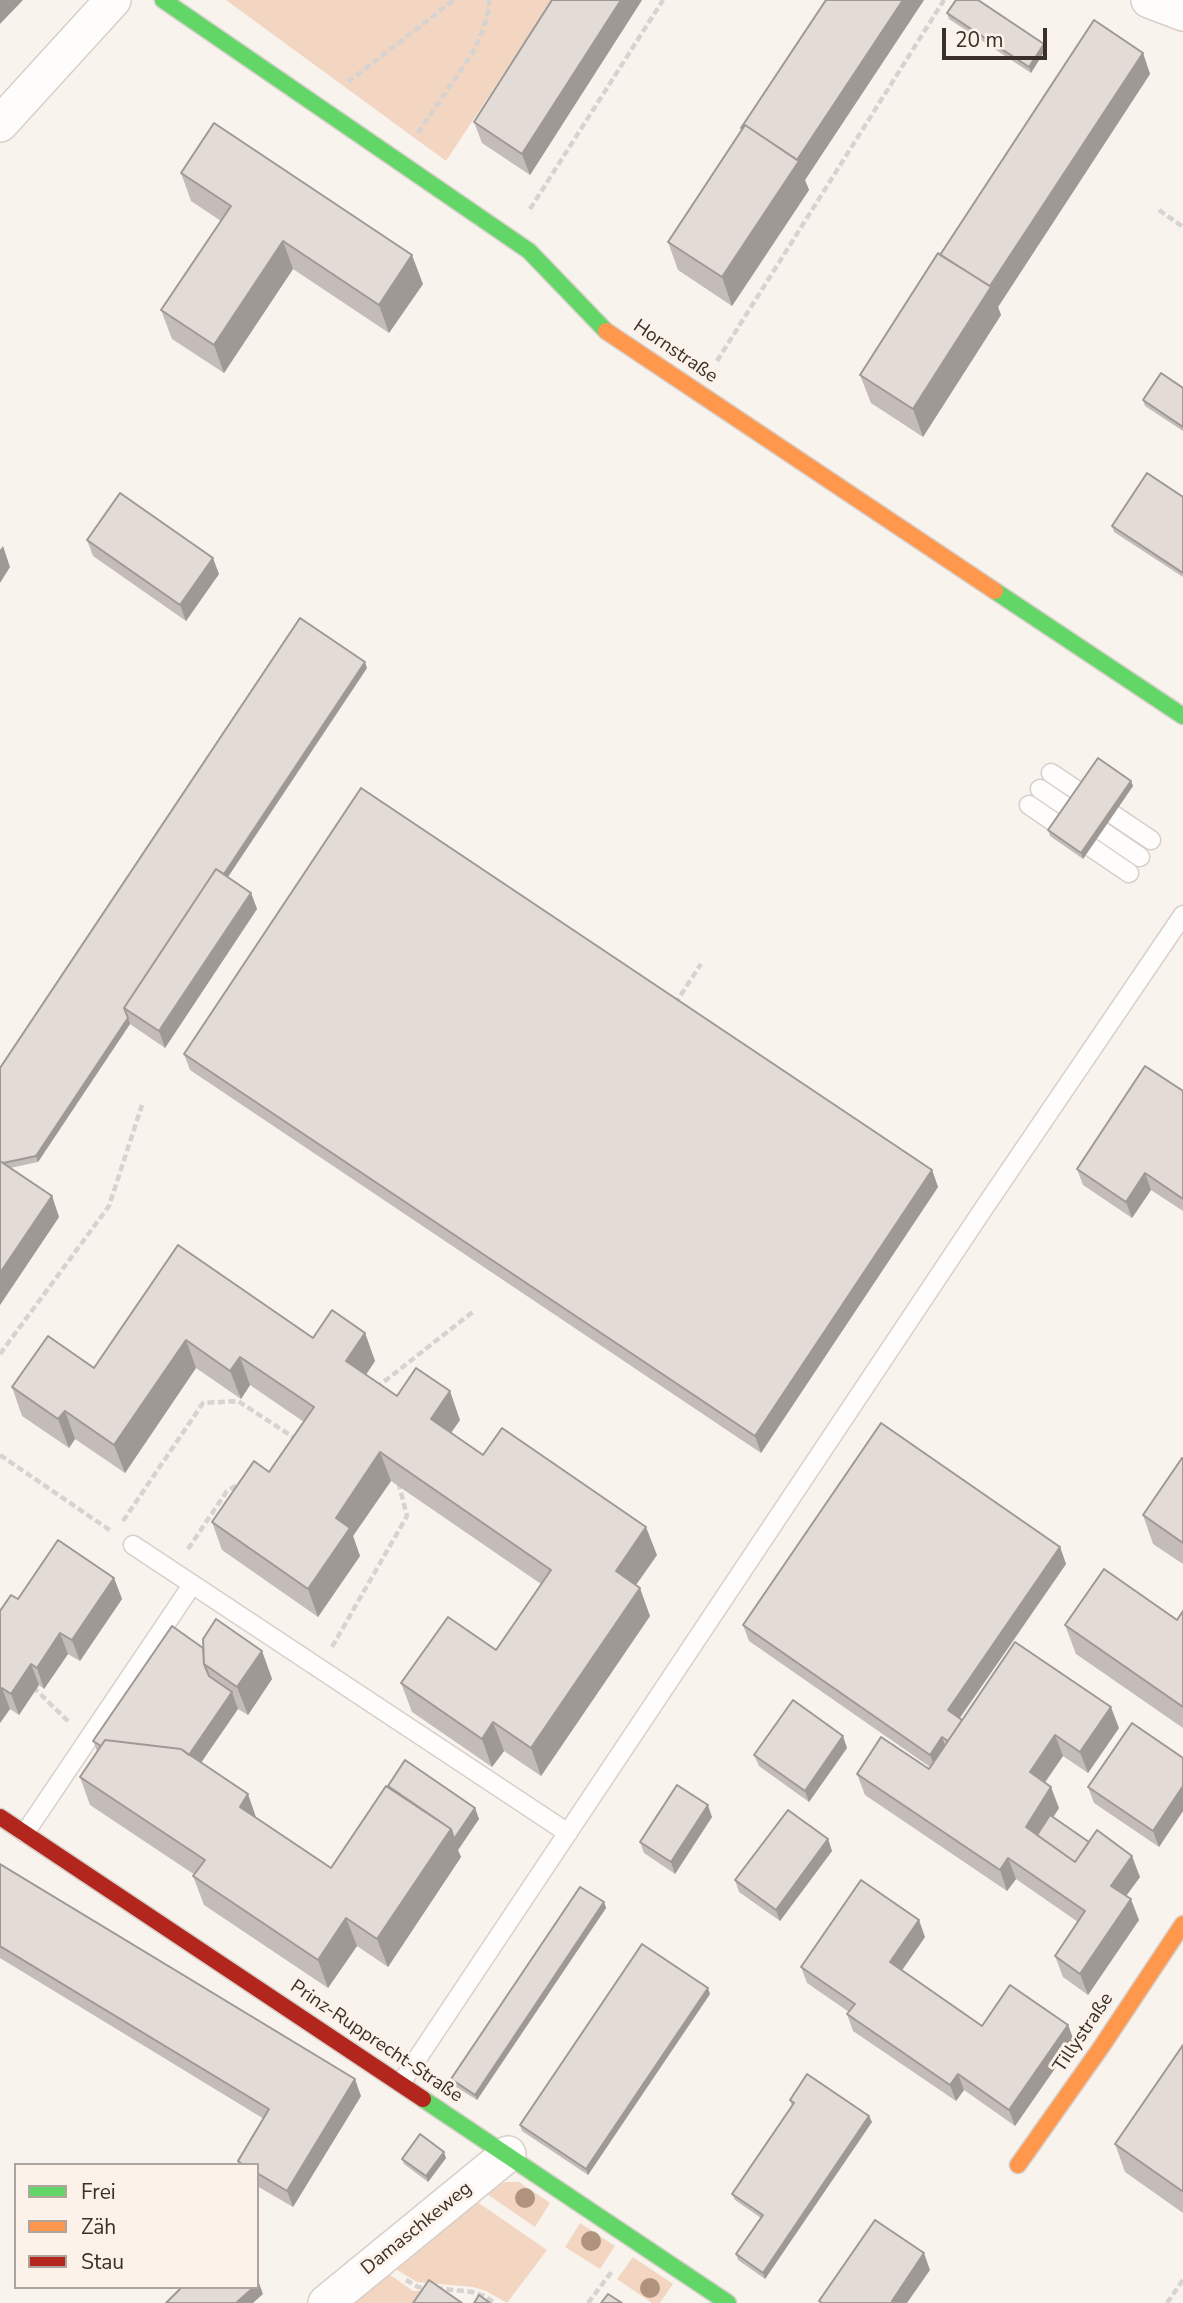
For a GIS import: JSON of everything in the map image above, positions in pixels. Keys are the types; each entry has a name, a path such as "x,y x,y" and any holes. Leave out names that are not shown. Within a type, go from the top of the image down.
{"street":[{"path":"0,124 113,0"},
{"name":"Hornstraße","path":"163,0 529,251 608,333 1183,716"},
{"path":"1149,0 1183,13"},
{"name":"Prinz-Rupprecht-Straße","path":"0,1817 728,2303"},
{"name":"Tillystraße","path":"1018,2165 1183,1924"},
{"name":"Damaschkeweg","path":"326,2303 508,2154"}],"lane":[{"path":"1051,773 1151,840"},
{"path":"1040,789 1140,857"},
{"path":"1029,805 1129,873"},
{"path":"401,2083 982,1211 1183,915"},
{"path":"132,1545 568,1833"},
{"path":"25,1833 192,1585"}],"path":[{"path":"317,106 454,0"},
{"path":"418,134 473,52 483,30 489,0"},
{"path":"511,238 663,0"},
{"path":"698,392 944,0"},
{"path":"1159,210 1183,226"},
{"path":"673,1009 701,964"},
{"path":"0,1354 109,1206 142,1105"},
{"path":"372,1394 378,1386 474,1311"},
{"path":"115,1533 203,1403 238,1401 296,1439"},
{"path":"289,1447 302,1432"},
{"path":"0,1455 132,1545"},
{"path":"319,1669 407,1517 395,1471"},
{"path":"173,1572 228,1491 248,1480"},
{"path":"29,1683 88,1740"},
{"path":"377,2262 418,2287 472,2292 495,2303"},
{"path":"1167,2303 1183,2280"},
{"path":"427,2296 432,2288"}],"shaded area":[{"path":"226,0 552,0 446,161"},
{"path":"505,2182 519,2182 550,2203 535,2227 484,2192"},
{"path":"473,2199 547,2250 507,2303 473,2287 417,2282 392,2267"},
{"path":"580,2223 615,2246 600,2269 565,2247"},
{"path":"633,2257 673,2284 660,2303 652,2303 617,2279"},
{"path":"386,2272 413,2291 424,2291 416,2303 348,2303"}],"building":[{"path":"552,0 621,0 522,154 474,122"},
{"path":"826,0 903,0 797,160 745,125 741,128"},
{"path":"956,0 978,0 1044,44 1029,67 947,13"},
{"path":"1094,20 1143,53 990,286 940,255"},
{"path":"214,123 412,255 379,305 283,241 214,345 161,310 231,206 181,173"},
{"path":"745,125 799,161 722,277 668,242"},
{"path":"938,253 991,287 913,409 860,375"},
{"path":"1161,373 1183,388 1183,427 1143,400"},
{"path":"1147,473 1183,497 1183,573 1112,526"},
{"path":"120,493 213,558 180,605 87,540"},
{"path":"300,618 365,662 224,874 216,869 124,1008 128,1018 36,1156 3,1163 0,1161 0,1068"},
{"path":"1098,758 1131,781 1081,853 1048,830"},
{"path":"361,788 932,1170 755,1436 184,1054"},
{"path":"216,869 251,893 159,1031 124,1008"},
{"path":"1145,1066 1183,1091 1183,1199 1145,1173 1126,1202 1077,1169"},
{"path":"0,1161 52,1196 0,1273"},
{"path":"178,1245 313,1338 332,1310 365,1333 346,1361 397,1396 416,1368 450,1391 431,1419 483,1455 502,1428 646,1527 616,1571 640,1588 531,1748 493,1722 482,1739 401,1683 448,1617 496,1650 551,1570 380,1452 336,1518 350,1528 308,1589 212,1522 254,1461 269,1472 314,1407 240,1357 230,1371 186,1340 114,1445 65,1411 58,1419 12,1387 48,1336 94,1368"},
{"path":"881,1423 1060,1547 948,1710 962,1720 948,1741 942,1737 930,1755 743,1625"},
{"path":"1183,1458 1183,1543 1143,1515"},
{"path":"58,1540 114,1578 72,1640 60,1633 37,1668 31,1664 11,1694 2,1688 0,1692 0,1611 11,1595 18,1599"},
{"path":"1104,1569 1177,1620 1183,1611 1183,1707 1065,1625"},
{"path":"216,1619 262,1651 237,1687 204,1664 203,1639"},
{"path":"172,1626 203,1648 204,1664 209,1676 232,1692 189,1755 181,1749 105,1740 101,1746 93,1741"},
{"path":"1015,1642 1111,1707 1080,1752 1055,1735 1030,1772 1051,1787 1026,1827 1075,1862 1097,1830 1132,1856 1111,1886 1131,1899 1080,1974 1055,1956 1085,1911 1008,1858 1000,1870 857,1774 881,1737 929,1769"},
{"path":"793,1700 843,1736 805,1791 754,1755"},
{"path":"1132,1723 1183,1758 1183,1786 1153,1831 1088,1787"},
{"path":"105,1740 181,1749 248,1794 240,1807 331,1868 386,1786 451,1829 377,1939 346,1918 318,1960 193,1876 205,1860 80,1777"},
{"path":"405,1760 475,1808 454,1839 451,1829 388,1786"},
{"path":"677,1785 708,1805 671,1862 640,1842"},
{"path":"788,1810 828,1839 776,1910 735,1880"},
{"path":"1050,1815 1089,1842 1075,1862 1037,1835"},
{"path":"0,1864 355,2079 287,2191 259,2174 259,2163 238,2161 269,2109 0,1946"},
{"path":"861,1880 919,1920 890,1962 982,2026 1010,1985 1068,2025 1009,2110 958,2074 950,2085 847,2014 855,2004 801,1967"},
{"path":"580,1887 604,1902 475,2095 451,2079"},
{"path":"642,1944 708,1988 586,2169 520,2125"},
{"path":"1183,2045 1183,2191 1182,2191 1115,2144"},
{"path":"807,2074 869,2116 763,2273 736,2254 763,2215 732,2194 794,2103 790,2100"},
{"path":"420,2134 444,2152 426,2176 402,2159"},
{"path":"875,2220 924,2253 892,2301 894,2303 822,2303 819,2301"},
{"path":"429,2280 462,2303 413,2303"},
{"path":"180,2289 252,2289 236,2303 166,2303"},
{"path":"608,2294 622,2303 601,2303"},
{"path":"479,2295 490,2303 474,2303"}],"traffic: fast":[{"path":"163,0 529,251 606,331"},
{"path":"995,591 1183,716"},
{"path":"423,2099 728,2303"}],"traffic: slow":[{"path":"606,331 995,591"},
{"path":"1018,2165 1183,1924"}],"traffic: jam":[{"path":"0,1817 423,2099"}]}
